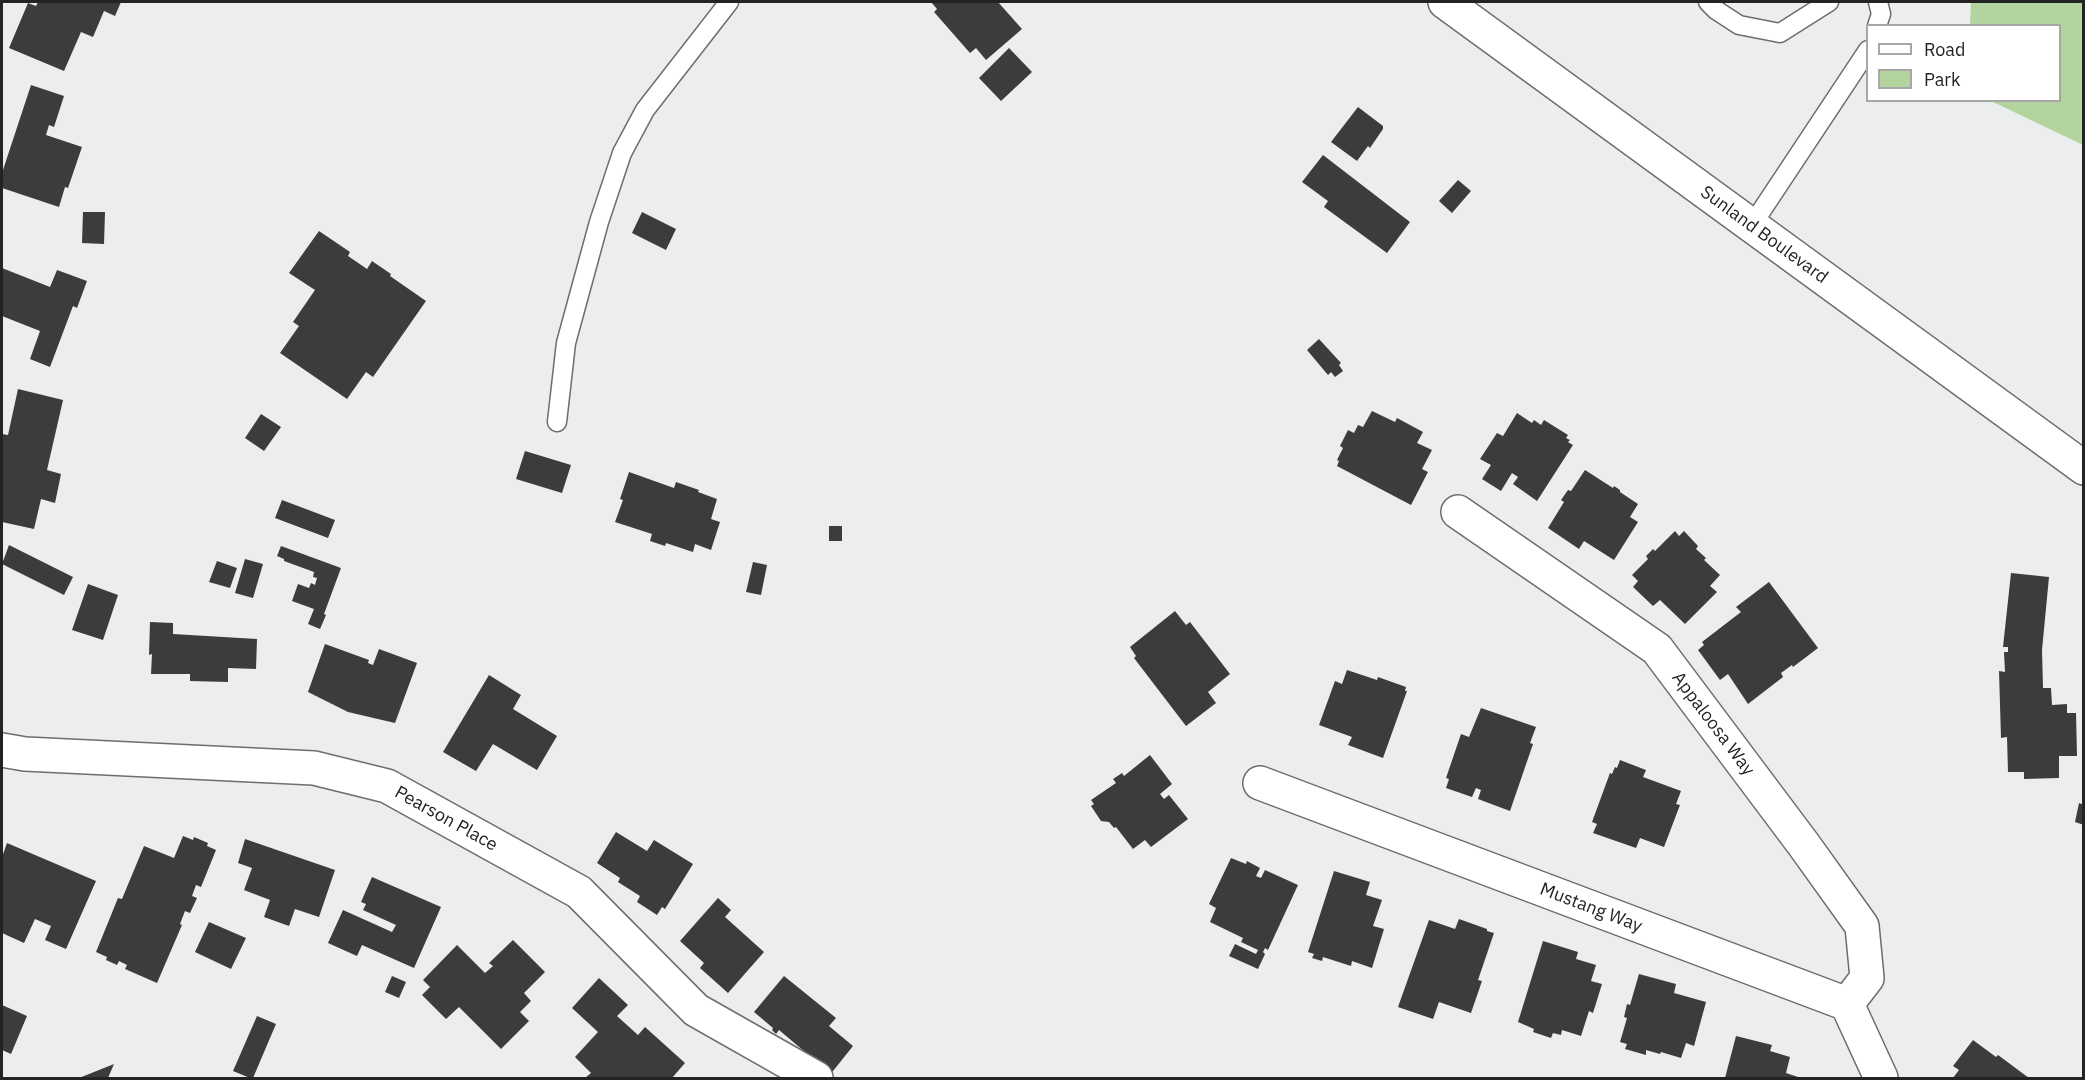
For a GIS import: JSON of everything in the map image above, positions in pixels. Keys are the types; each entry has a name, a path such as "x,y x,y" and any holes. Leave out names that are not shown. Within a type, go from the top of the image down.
{"street":[{"name":"Sunland Boulevard","path":"1445,2 2084,468"},
{"name":"Appaloosa Way","path":"1458,512 1657,649 1862,926 1867,978 1846,1004"},
{"name":"Pearson Place","path":"2,750 25,754 314,768 387,786 579,892 696,1010 816,1078"},
{"name":"Mustang Way","path":"1260,783 1846,1004"},
{"path":"1846,1004 1881,1078"}],"lane":[{"path":"557,422 566,343 599,222 622,153 645,111 729,2"},
{"path":"1708,2 1739,25 1780,33 1829,2"},
{"path":"1878,2 1881,14 1878,24"},
{"path":"1752,225 1866,53"}],"green space":[{"path":"1971,2 2083,2 2083,145 1993,102 2061,102 2061,24 1970,24"}],"building":[{"path":"38,2 121,2 115,16 104,11 93,37 81,32 64,71 9,48 28,3 36,6"},
{"path":"931,2 998,2 1022,29 986,60 976,48 970,53 934,12 937,9"},
{"path":"1009,48 1032,72 1001,101 979,78"},
{"path":"31,85 64,96 54,127 49,125 46,135 82,147 59,207 2,188 2,173"},
{"path":"1358,107 1383,126 1383,129 1370,148 1368,146 1357,161 1331,142"},
{"path":"1323,155 1410,222 1387,253 1324,207 1328,201 1302,182"},
{"path":"1458,180 1471,191 1452,213 1439,201"},
{"path":"83,212 105,212 104,244 82,243"},
{"path":"642,212 676,229 666,250 632,233"},
{"path":"319,231 350,252 348,256 367,269 372,261 426,301 373,377 366,372 347,399 280,353 299,326 293,322 315,290 289,273"},
{"path":"2,268 50,287 57,270 87,281 77,308 73,306 50,367 30,359 40,331 2,316"},
{"path":"1319,339 1341,363 1339,365 1343,371 1335,377 1331,372 1328,375 1307,350"},
{"path":"18,389 63,400 47,470 61,474 55,503 41,499 34,529 2,522 2,434 8,435"},
{"path":"1372,411 1395,422 1397,418 1423,432 1417,443 1432,450 1422,469 1428,472 1411,505 1337,466 1339,461 1337,460 1343,448 1340,446 1348,430 1354,433 1358,425 1363,427"},
{"path":"1517,413 1532,423 1534,420 1541,425 1544,420 1568,435 1566,438 1570,440 1568,442 1573,445 1537,501 1513,484 1518,477 1512,473 1501,491 1482,479 1491,465 1480,459 1497,433 1503,436"},
{"path":"261,414 281,427 264,451 245,438"},
{"path":"525,451 571,465 562,493 516,479"},
{"path":"1585,470 1613,488 1614,486 1638,504 1630,517 1638,522 1614,560 1584,541 1579,549 1548,528 1564,502 1561,500 1568,490 1571,491"},
{"path":"629,472 674,488 676,482 717,499 711,519 720,522 711,550 695,544 693,552 666,543 665,546 650,541 652,534 615,522"},
{"path":"282,500 335,520 328,538 275,518"},
{"path":"829,526 842,526 842,541 829,541"},
{"path":"1675,531 1679,536 1684,531 1698,546 1696,549 1706,558 1704,560 1720,575 1710,586 1717,592 1685,624 1660,600 1653,606 1633,587 1638,581 1632,575 1648,559 1646,556 1653,549 1655,551"},
{"path":"9,545 73,577 64,595 2,564"},
{"path":"281,546 341,568 320,629 308,624 314,609 292,601 298,584 309,588 311,583 315,585 317,578 313,577 314,572 284,561 277,556"},
{"path":"245,559 263,564 253,598 235,593"},
{"path":"217,561 237,568 230,588 209,582"},
{"path":"753,562 767,565 761,595 746,592"},
{"path":"2011,573 2049,577 2042,650 2043,688 2051,688 2052,705 2067,704 2067,713 2076,713 2077,756 2059,756 2059,778 2024,779 2024,772 2008,772 2007,737 2001,738 1999,671 2005,672 2004,652 2008,652 2008,647 2003,647"},
{"path":"1769,582 1818,648 1781,673 1783,677 1748,704 1728,674 1720,680 1698,650 1704,645 1702,642 1741,612 1736,607"},
{"path":"88,584 118,595 103,640 72,630"},
{"path":"1175,611 1186,625 1190,622 1230,674 1208,692 1216,703 1186,726 1134,658 1136,656 1130,647"},
{"path":"150,622 173,623 173,634 257,639 256,669 228,668 228,682 190,681 190,674 151,674"},
{"path":"325,644 369,660 368,663 373,665 379,649 417,663 395,723 348,712 308,692"},
{"path":"1347,670 1377,680 1378,677 1406,687 1405,691 1407,691 1383,758 1348,745 1352,737 1319,725 1335,681 1342,684"},
{"path":"489,675 521,695 513,709 557,736 537,770 493,744 476,771 443,752"},
{"path":"1481,708 1536,727 1530,743 1533,744 1510,811 1478,799 1481,790 1476,788 1472,797 1446,788 1449,779 1446,778 1461,734 1469,737"},
{"path":"1150,755 1172,784 1160,794 1164,799 1169,795 1188,819 1151,847 1145,840 1133,849 1116,827 1114,828 1109,822 1101,821 1091,806 1094,804 1091,800 1116,783 1113,779 1122,773 1124,776"},
{"path":"1620,760 1646,770 1643,777 1681,791 1676,804 1680,805 1664,847 1640,838 1636,848 1593,833 1597,824 1592,822 1610,773 1612,774 1615,767 1617,768"},
{"path":"2079,803 2084,805 2084,825 2075,822"},
{"path":"616,832 647,851 654,840 693,864 665,909 662,907 657,915 637,902 640,896 618,882 620,878 597,863"},
{"path":"183,836 193,840 194,837 208,843 207,846 216,850 201,887 196,885 192,896 197,898 190,913 185,911 180,924 182,925 157,983 125,969 127,965 119,961 117,965 106,960 107,957 96,952 118,898 122,899 144,846 174,858"},
{"path":"245,839 335,870 319,917 295,909 289,926 264,917 270,900 244,890 252,868 238,863"},
{"path":"7,843 96,881 66,949 45,940 51,926 35,919 24,943 2,933 2,857"},
{"path":"1231,858 1246,864 1247,861 1260,868 1256,876 1261,878 1265,870 1298,885 1268,950 1265,948 1263,952 1265,954 1258,969 1229,956 1235,944 1256,954 1258,950 1241,942 1243,938 1210,922 1216,908 1209,904"},
{"path":"1334,871 1370,882 1366,895 1382,900 1373,926 1384,929 1372,968 1352,961 1351,966 1323,957 1322,961 1312,958 1314,954 1308,952"},
{"path":"372,877 441,907 414,968 362,945 357,956 328,943 343,910 392,932 396,925 363,910 366,904 361,902"},
{"path":"718,898 731,910 725,917 764,952 728,993 700,968 704,963 680,941"},
{"path":"1459,919 1494,933 1478,980 1482,981 1471,1013 1439,1002 1433,1019 1398,1007 1429,920 1455,929"},
{"path":"209,922 246,938 231,969 195,952"},
{"path":"513,940 545,972 524,993 531,1001 520,1012 529,1021 501,1049 459,1007 446,1019 422,995 430,987 423,980 457,945 485,973 493,966 489,963"},
{"path":"1543,941 1578,952 1576,959 1596,965 1591,981 1602,984 1593,1013 1589,1011 1581,1036 1562,1030 1561,1035 1553,1033 1551,1038 1533,1032 1534,1029 1518,1022"},
{"path":"1639,974 1676,984 1674,993 1706,1002 1694,1046 1686,1043 1681,1058 1646,1050 1646,1055 1625,1049 1627,1044 1620,1042 1627,1018 1624,1017 1627,1004 1630,1005"},
{"path":"392,976 406,982 399,998 385,992"},
{"path":"784,976 836,1018 829,1026 853,1046 829,1076 803,1053 804,1051 779,1030 776,1034 773,1028 754,1012"},
{"path":"599,978 628,1005 617,1016 638,1035 645,1027 685,1063 672,1078 585,1078 591,1073 575,1057 598,1032 572,1008"},
{"path":"2,1005 27,1016 11,1054 2,1050"},
{"path":"257,1016 276,1024 253,1078 250,1078 233,1071"},
{"path":"1736,1036 1772,1045 1770,1051 1790,1057 1786,1073 1798,1077 1725,1078"},
{"path":"1973,1040 2029,1078 1953,1078 1959,1070 1953,1066"},
{"path":"114,1064 108,1078 79,1078"}]}
